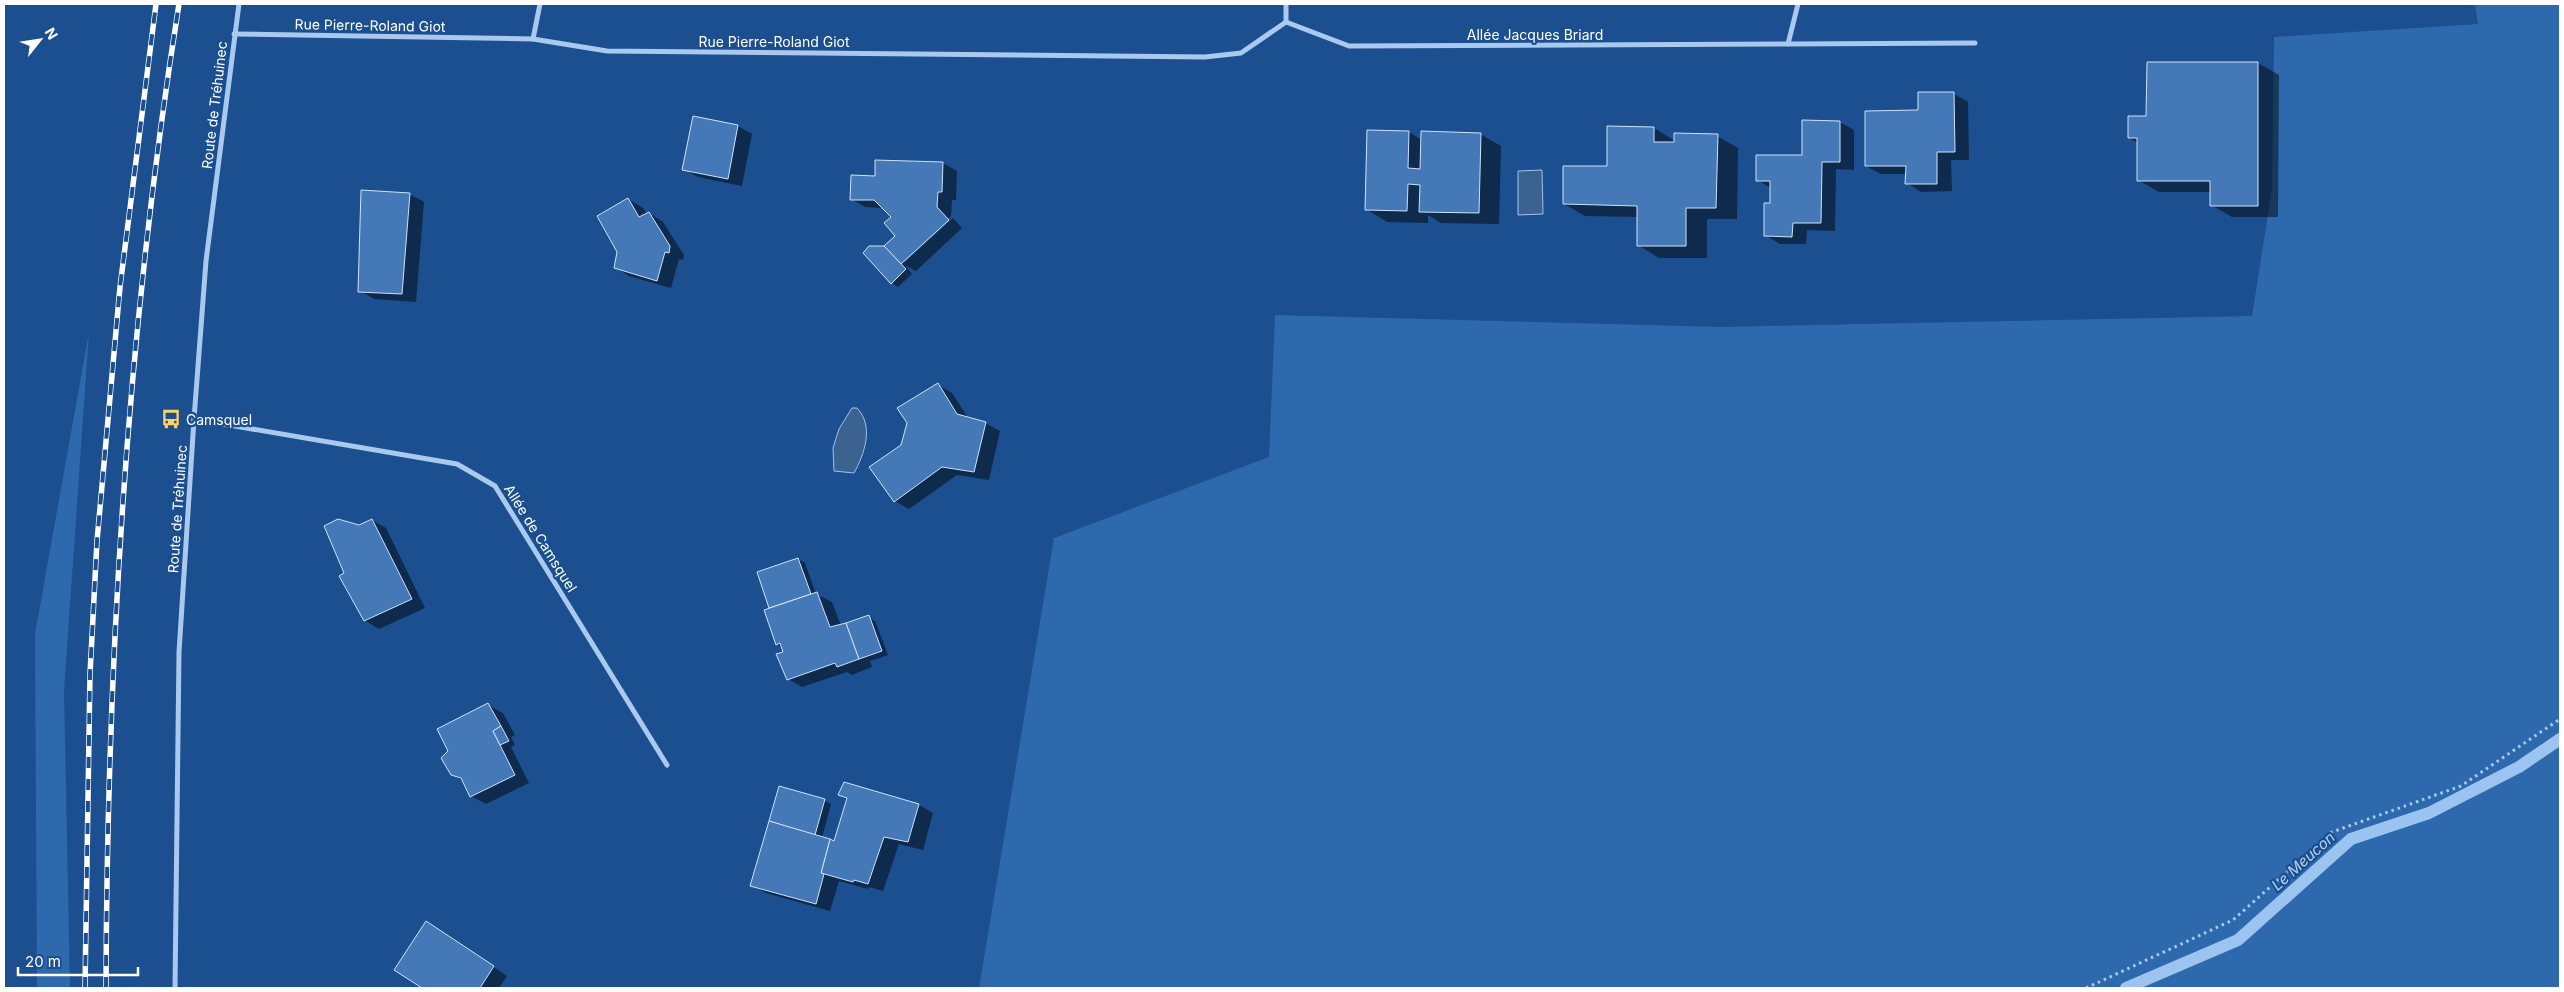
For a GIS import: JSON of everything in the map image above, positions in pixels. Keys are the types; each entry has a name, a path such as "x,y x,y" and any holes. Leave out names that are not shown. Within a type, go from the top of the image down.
{"street":[{"name":"Route de Tréhuinec","path":"175,988 179,652 194,419 206,261 239,4"},
{"path":"533,39 540,4"},
{"path":"1286,4 1286,22"},
{"path":"1788,44 1798,4"},
{"name":"Rue Pierre-Roland Giot","path":"234,34 533,39 607,51 1205,57 1241,53 1286,22"},
{"name":"Allée Jacques Briard","path":"1286,22 1349,46 1974,43"},
{"name":"Allée de Camsquel","path":"194,419 457,464 495,486 667,765"}],"path":[{"path":"2086,988 2233,920 2332,832 2461,786 2560,719"}],"shaded area":[{"path":"2475,4 2560,4 2560,988 979,988 1054,538 1269,457 1275,315 1723,327 2252,316 2272,189 2274,37 2478,24"},
{"path":"1542,170 1543,214 1518,215 1518,171"},
{"path":"89,332 64,691 70,988 37,988 35,634"},
{"path":"852,408 857,408 865,423 866,440 862,457 854,473 834,471 833,448 839,429"}],"building":[{"path":"2147,62 2258,62 2258,206 2210,206 2210,181 2137,181 2137,138 2128,138 2128,116 2146,116"},
{"path":"1918,92 1954,92 1955,152 1937,152 1937,184 1905,184 1906,166 1865,166 1865,111 1918,110"},
{"path":"693,116 738,125 728,179 682,170"},
{"path":"1802,120 1840,121 1840,162 1822,162 1821,223 1793,223 1792,237 1764,236 1764,203 1770,203 1770,181 1756,181 1756,155 1802,155"},
{"path":"1607,126 1654,127 1654,142 1674,142 1674,133 1718,134 1716,208 1686,208 1686,246 1637,246 1637,206 1563,204 1563,166 1607,166"},
{"path":"1367,130 1409,131 1408,168 1420,169 1421,131 1481,133 1479,213 1419,212 1420,185 1408,184 1407,211 1365,210"},
{"path":"875,160 943,162 942,192 938,192 937,207 949,220 901,264 884,246 895,236 884,223 891,217 874,200 850,200 851,175 875,176"},
{"path":"361,190 410,193 402,294 358,292"},
{"path":"628,198 639,217 649,212 670,246 669,253 665,252 657,281 614,268 617,252 597,216"},
{"path":"869,246 884,246 906,269 891,284 863,253"},
{"path":"938,383 957,414 986,422 974,472 942,467 894,502 869,467 901,445 907,423 897,408"},
{"path":"338,519 359,525 372,519 412,599 364,621 339,576 344,573 324,526"},
{"path":"798,558 811,594 769,608 757,572"},
{"path":"817,592 830,627 846,623 859,659 837,667 835,663 787,680 776,654 783,652 780,643 776,645 764,610"},
{"path":"869,615 882,651 859,659 846,623"},
{"path":"488,703 501,726 493,731 515,775 470,797 461,778 451,775 441,758 448,751 437,729"},
{"path":"501,726 509,741 500,745 493,731"},
{"path":"844,782 919,804 908,842 884,837 868,884 821,873 830,839 834,841 847,798 838,795"},
{"path":"779,786 825,799 815,835 769,821"},
{"path":"769,821 830,839 821,873 824,874 816,904 750,886"},
{"path":"426,921 494,966 480,988 422,988 394,970"}],"waterway":[{"name":"Le Meucon","path":"2126,988 2238,940 2351,839 2429,813 2519,767 2560,739"}],"railway":[{"path":"85,988 90,674 97,541 120,287 156,4"},
{"path":"106,988 111,741 123,494 133,371 146,249 161,126 179,4"}],"place":[{"name":"Camsquel","path":"171,419"}]}
